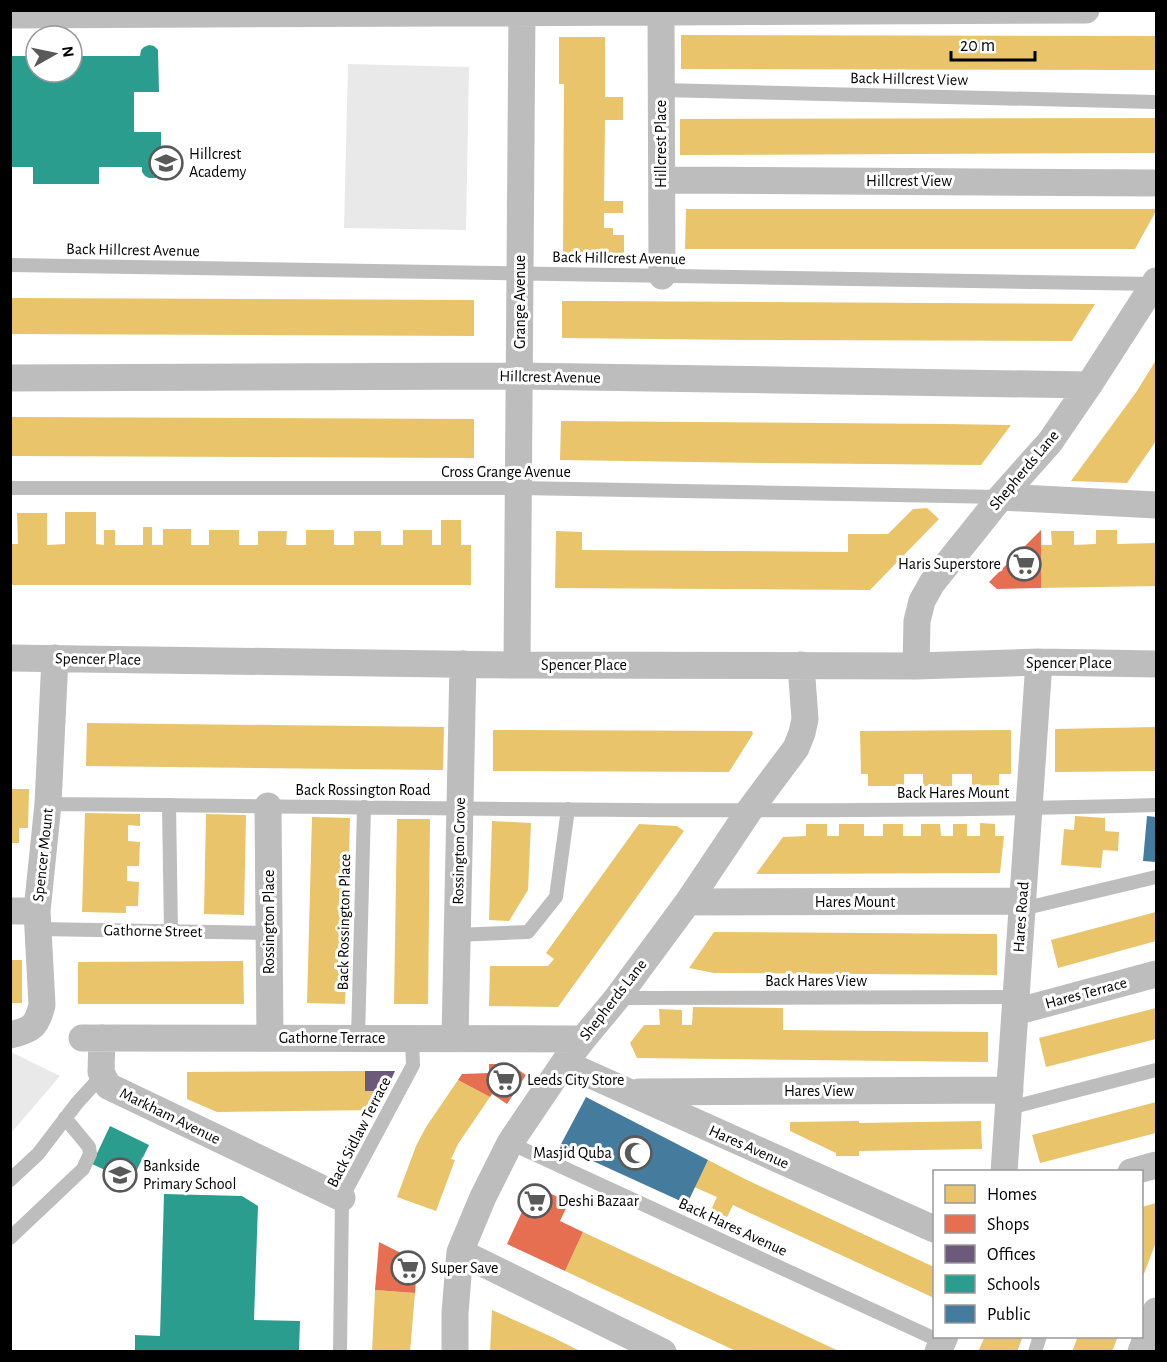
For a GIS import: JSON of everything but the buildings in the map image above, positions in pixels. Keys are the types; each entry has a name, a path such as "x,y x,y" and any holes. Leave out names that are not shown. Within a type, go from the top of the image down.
{"street":[{"path":"10,15 1086,10"},
{"name":"Grange Avenue","path":"517,665 522,12"},
{"name":"Hillcrest Place","path":"653,12 661,90 662,276"},
{"name":"Hillcrest View","path":"662,180 1156,183"},
{"name":"Shepherds Lane","path":"916,666 917,621 922,601 932,583 1001,497 1050,442 1156,283"},
{"name":"Hillcrest Avenue","path":"10,378 519,376 1089,385"},
{"path":"1001,497 1151,501"},
{"name":"Spencer Place","path":"10,658 517,665 1156,664"},
{"name":"Spencer Mount","path":"11,1035 30,1029 39,1018 42,1005 38,920 48,804 55,658"},
{"name":"Hares Road","path":"1004,1170 1039,663"},
{"name":"Rossington Grove","path":"455,1038 463,664"},
{"name":"Shepherds Lane","path":"454,1352 460,1252 483,1197 510,1143 564,1063 617,998 688,902 749,811 796,748 805,718 801,665"},
{"name":"Rossington Place","path":"268,806 270,1038"},
{"name":"Hares Mount","path":"688,902 1022,905"},
{"name":"Gathorne Street","path":"10,911 38,920"},
{"name":"Hares Terrace","path":"1015,1005 1156,974"},
{"name":"Gathorne Terrace","path":"101,1072 92,1038 583,1039"},
{"name":"Hares Avenue","path":"564,1063 933,1229"},
{"name":"Markham Avenue","path":"101,1072 108,1086 342,1198"},
{"name":"Hares View","path":"629,1092 1009,1099"},
{"path":"1138,1170 1156,1165"},
{"path":"460,1252 663,1352"},
{"path":"1141,1352 1156,1311"}],"lane":[{"name":"Back Hillcrest View","path":"661,90 1156,102"},
{"name":"Back Hillcrest Avenue","path":"10,265 1156,283"},
{"name":"Cross Grange Avenue","path":"10,488 519,488 1001,497"},
{"name":"Back Rossington Road","path":"48,804 749,811"},
{"name":"Back Hares Mount","path":"749,811 1029,808 1156,804"},
{"path":"170,805 171,931"},
{"name":"Back Rossington Place","path":"358,1038 363,807"},
{"path":"457,935 528,932 556,897 568,809"},
{"path":"1022,905 1156,877"},
{"name":"Gathorne Street","path":"38,920 171,931 268,933"},
{"name":"Back Hares View","path":"617,998 1015,1005"},
{"name":"Back Sidlaw Terrace","path":"340,1352 342,1198 413,1065 412,1038"},
{"path":"1009,1099 1156,1070"},
{"path":"10,1180 38,1154 97,1081 101,1072"},
{"path":"10,1238 84,1169 90,1154 88,1147 65,1118"},
{"name":"Back Hares Avenue","path":"510,1143 942,1343"}],"shaded area":[{"path":"348,64 469,67 466,230 344,228"},
{"path":"11,1052 60,1076 11,1133"}],"place":[{"name":"Hillcrest Academy","path":"166,163"},
{"name":"Haris Superstore","path":"1024,564"},
{"name":"Leeds City Store","path":"504,1080"},
{"name":"Masjid Quba","path":"635,1153"},
{"name":"Bankside Primary School","path":"120,1175"},
{"name":"Deshi Bazaar","path":"535,1201"},
{"name":"Super Save","path":"408,1268"}]}
